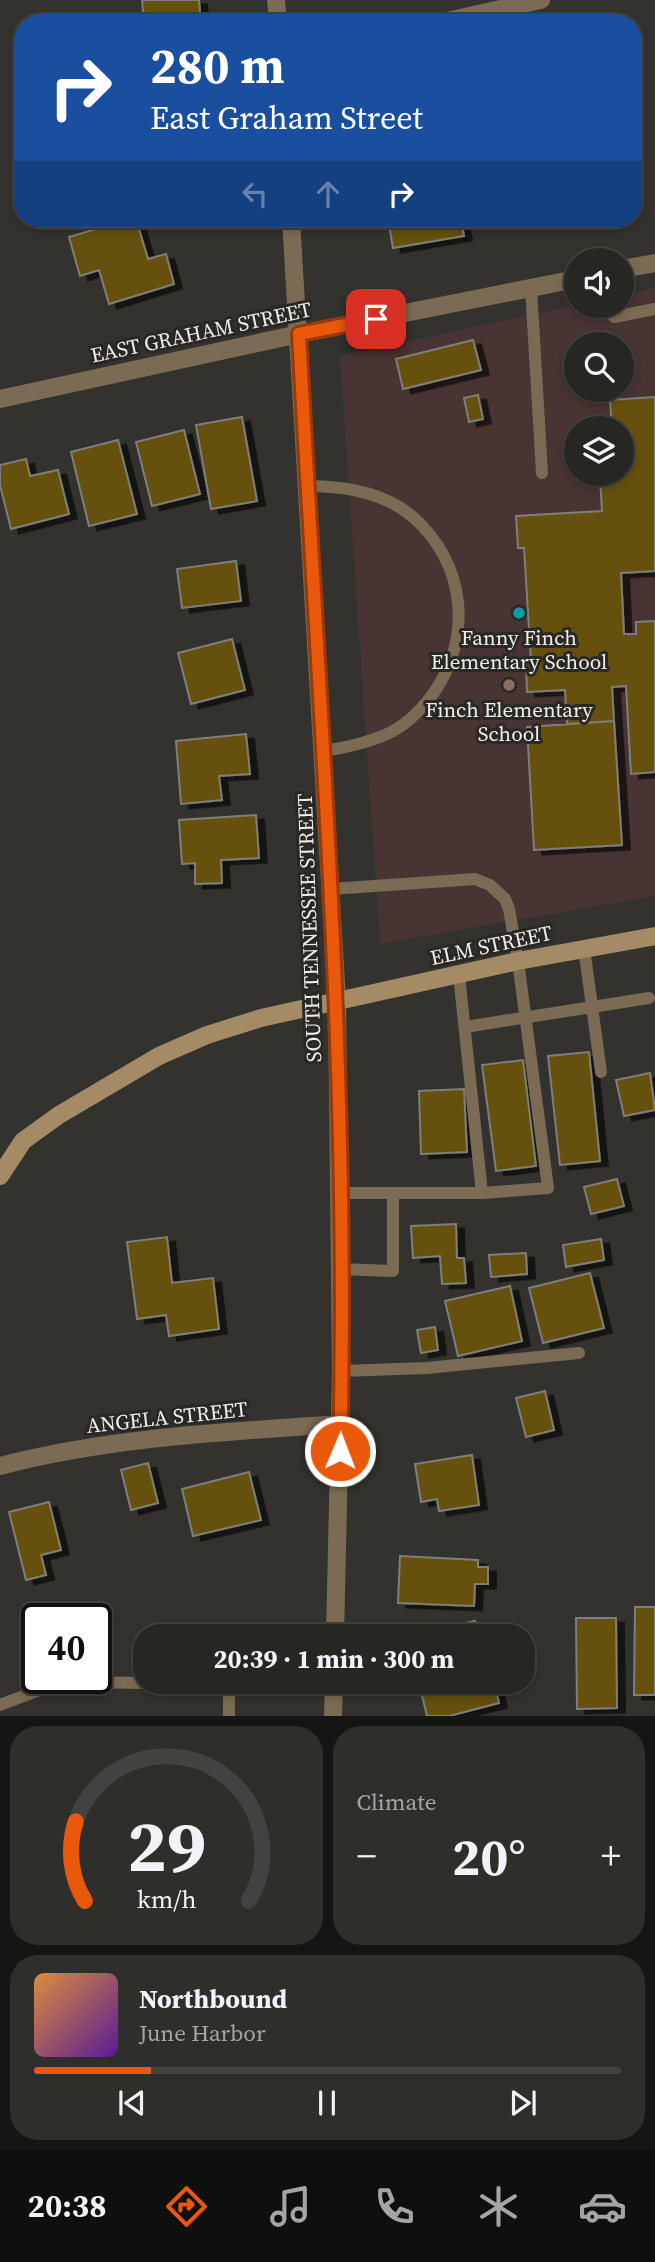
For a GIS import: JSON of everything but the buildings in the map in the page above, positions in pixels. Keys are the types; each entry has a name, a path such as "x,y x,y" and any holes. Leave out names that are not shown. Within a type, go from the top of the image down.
{"main road":[{"name":"ELM STREET","path":"23,1141 59,1115 159,1056 233,1026 518,961 655,936"},
{"path":"0,1147 23,1141"},
{"path":"0,1176 23,1141"}],"street":[{"path":"478,14 541,0"},
{"name":"SOUTH TENNESSEE STREET","path":"292,228 337,1001 341,1424 335,1624"},
{"path":"634,266 655,262"},
{"name":"EAST GRAHAM STREET","path":"0,399 299,334 564,281"},
{"name":"ANGELA STREET","path":"0,1466 83,1448 137,1441 341,1424"},
{"path":"333,1716 334,1694"}],"lane":[{"path":"531,288 542,473"},
{"path":"634,313 655,309"},
{"path":"308,486 331,486 374,495 412,516 441,549 457,589 459,632 447,674 422,709 387,735 323,751"},
{"path":"331,889 475,878 489,885 505,899 518,961 548,1188 482,1193 340,1193"},
{"path":"584,948 601,1072"},
{"path":"460,975 482,1193"},
{"path":"465,1027 649,998"},
{"path":"340,1269 393,1271 393,1193"},
{"path":"341,1371 427,1368 579,1353"},
{"path":"0,1705 61,1682 133,1683"},
{"path":"229,1694 229,1716"}],"shaded area":[{"name":"Finch Elementary School","path":"655,288 655,896 380,944 340,356 564,308 564,318 634,318 634,292"}],"place":[{"name":"Fanny Finch Elementary School","path":"519,613"},
{"name":"Finch Elementary School","path":"509,685"}],"route":[{"path":"340,1451 337,1001 299,334 376,319"}]}
